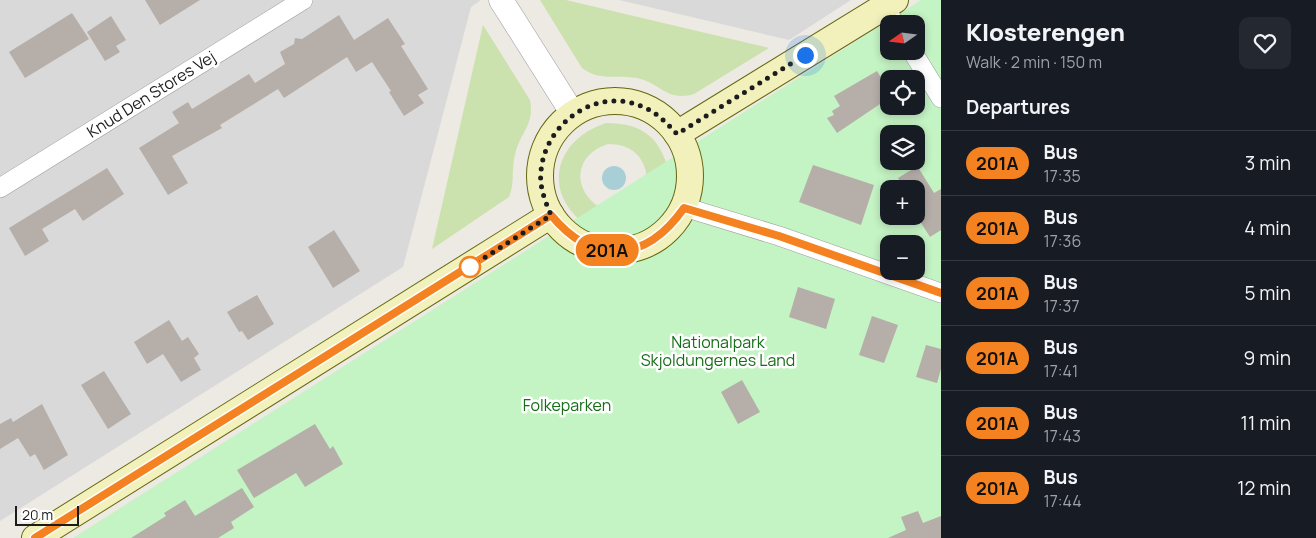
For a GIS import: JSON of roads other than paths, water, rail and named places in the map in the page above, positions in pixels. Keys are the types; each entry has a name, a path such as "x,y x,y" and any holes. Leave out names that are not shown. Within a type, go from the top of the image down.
{"main road":[{"path":"677,134 889,8"},
{"path":"610,102 640,106 661,117 677,134 686,151 690,170 689,189 684,208 670,228 650,243 627,251 602,250 582,244 564,232 551,215 542,194 542,164 545,149 556,130 573,114 594,104 610,102"},
{"path":"35,538 551,215"}],"street":[{"name":"Knud Den Stores Vej","path":"0,188 303,0"},
{"path":"501,0 573,114"},
{"path":"918,60 941,98"},
{"path":"684,208 779,236 941,293"}],"water":[{"path":"614,166 623,169 626,178 623,187 614,190 605,187 602,178 605,169"}],"park label":[{"name":"Nationalpark Skjoldungernes Land","path":"718,351"},
{"name":"Folkeparken","path":"567,405"}]}
